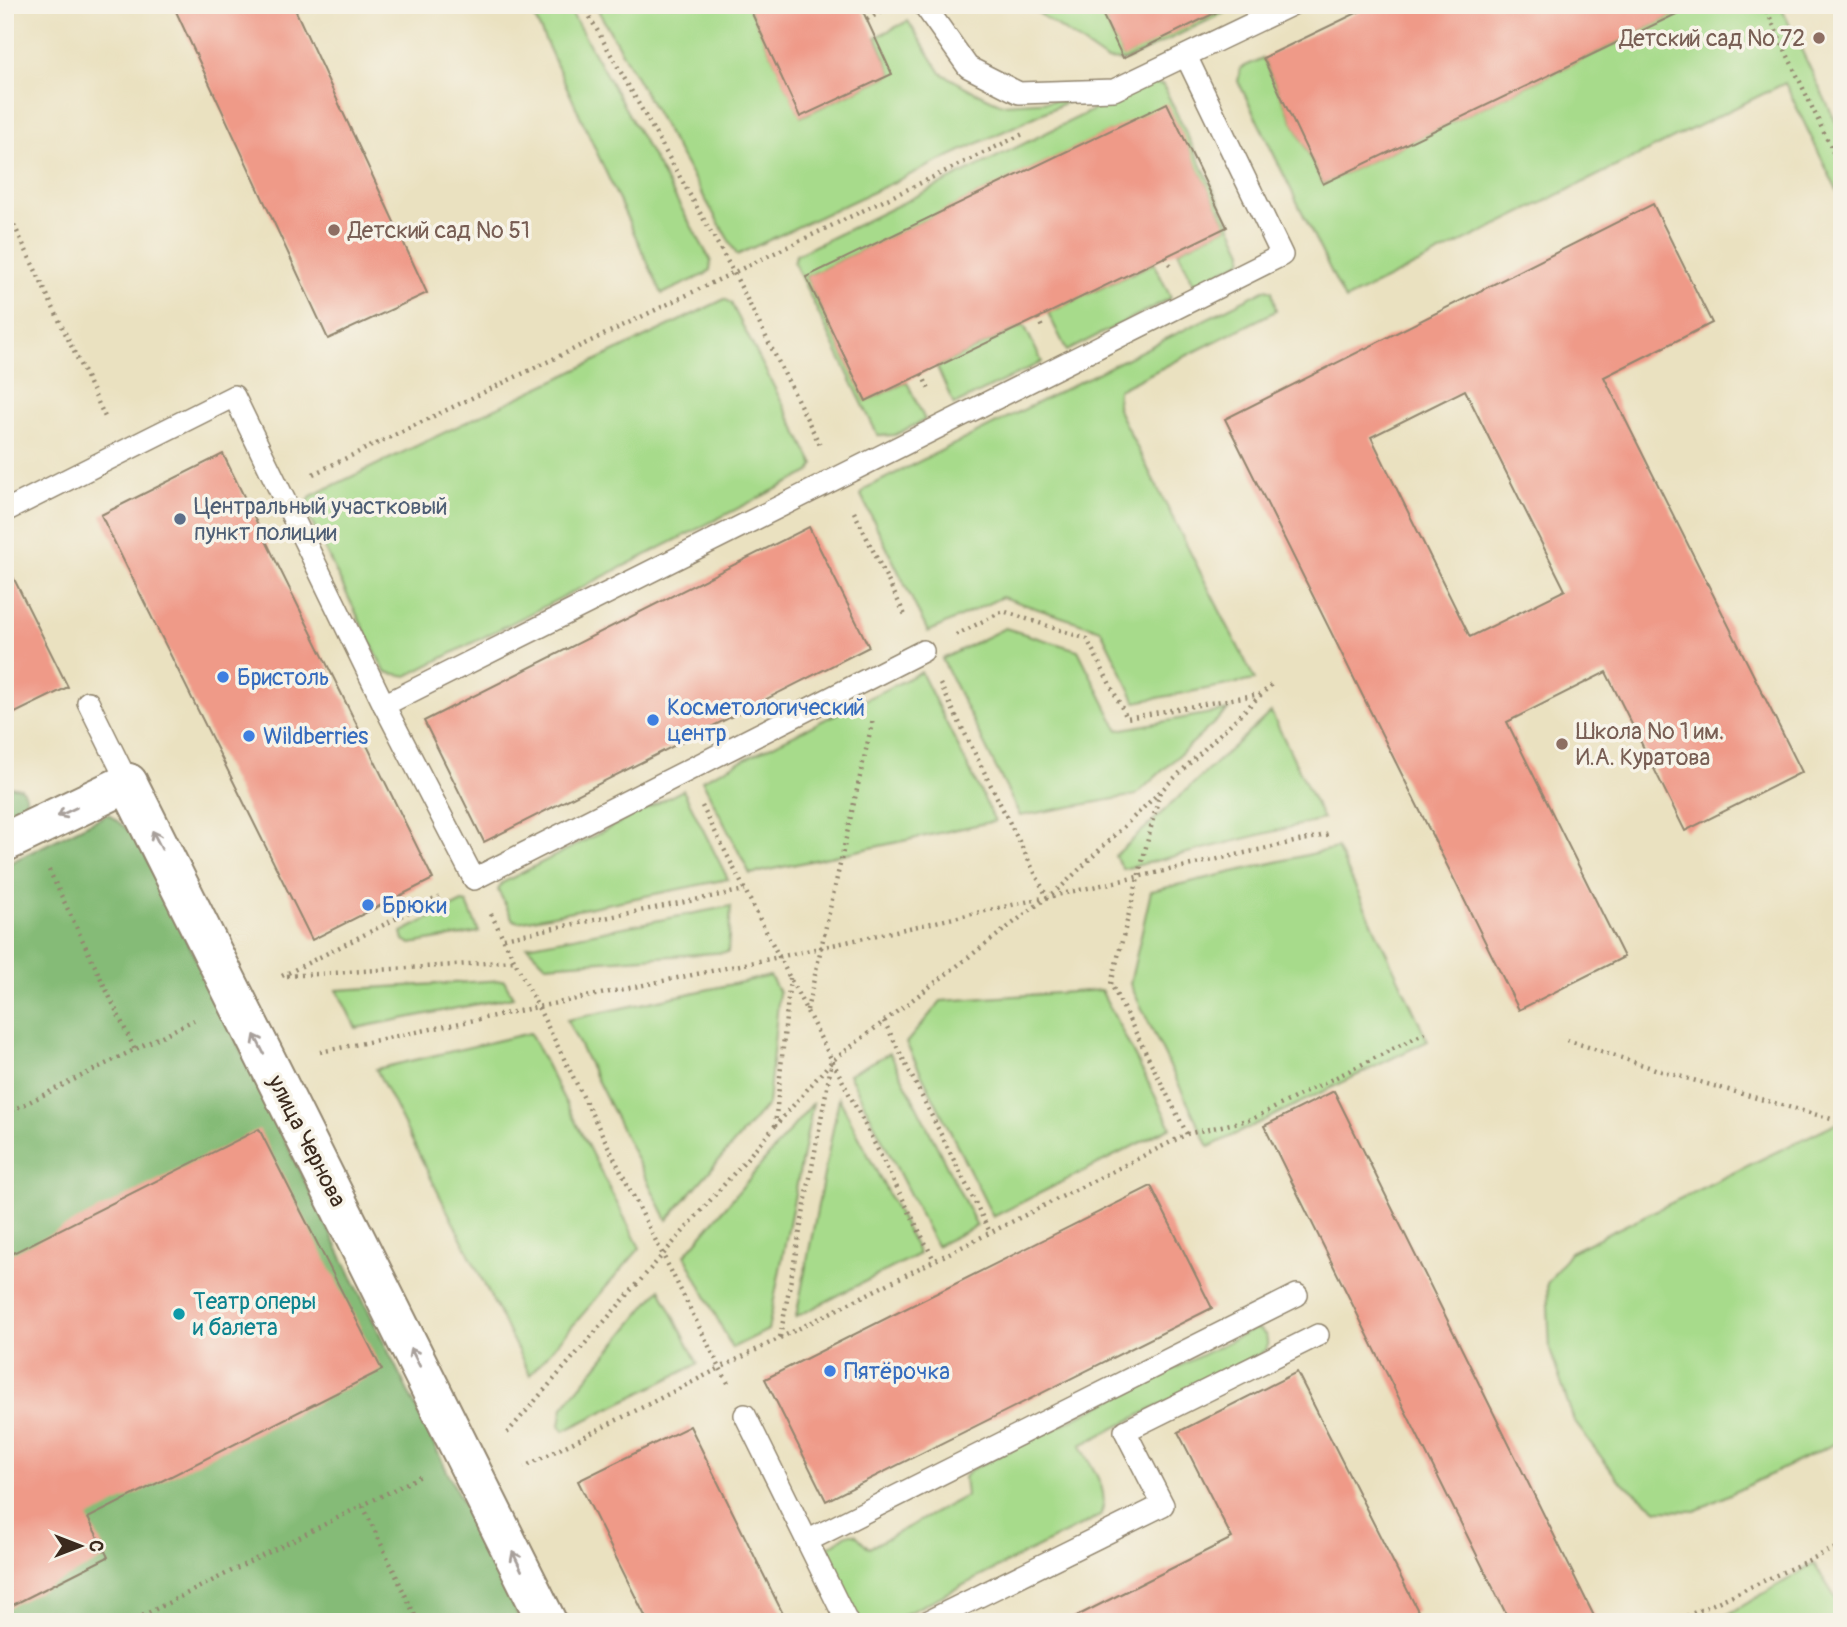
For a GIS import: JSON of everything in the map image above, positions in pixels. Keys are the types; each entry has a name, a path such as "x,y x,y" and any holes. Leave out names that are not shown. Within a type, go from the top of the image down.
{"street":[{"path":"18,836 128,783"},
{"name":"улица Чернова","path":"128,783 547,1622"}],"lane":[{"path":"924,5 968,67 1019,93 1114,90 1186,56 1256,13 1290,5"},
{"path":"384,705 1282,255 1186,56"},
{"path":"5,511 234,396 384,705 474,879 923,651"},
{"path":"88,702 128,783"},
{"path":"807,1541 1297,1294"},
{"path":"927,1622 1163,1505 1125,1431 1318,1335"},
{"path":"745,1415 847,1622"}],"path":[{"path":"583,5 734,273 1046,897"},
{"path":"867,19 896,5"},
{"path":"1764,5 1842,171"},
{"path":"280,490 1028,131"},
{"path":"5,206 121,453"},
{"path":"923,651 1003,611 1087,639 1127,718 1262,694"},
{"path":"807,1011 884,671"},
{"path":"507,1433 832,1060 1046,897 1270,685"},
{"path":"685,772 934,1260"},
{"path":"1161,790 1111,984 1187,1134"},
{"path":"320,1052 779,957 1330,834"},
{"path":"18,836 135,1050"},
{"path":"515,961 282,976 474,879 745,1415"},
{"path":"504,939 745,890"},
{"path":"775,1126 790,978"},
{"path":"5,1114 200,1017"},
{"path":"884,1021 990,1232"},
{"path":"524,1467 1187,1134 1252,1119 1425,1033"},
{"path":"1567,1040 1661,1072 1842,1122"},
{"path":"780,1338 832,1060"},
{"path":"130,1622 428,1473"},
{"path":"363,1506 418,1622"},
{"path":"1674,1622 1842,1545"}],"green space":[{"path":"529,5 567,5 711,261 710,270 706,274 662,294"},
{"path":"595,5 748,5 801,117 892,74 876,37 908,21 941,73 975,92 1002,104 1071,100 737,255"},
{"path":"1027,5 1098,5 1123,57 1219,11 1216,5 1232,5 1226,12 1124,61 1106,60"},
{"path":"1695,5 1780,5 1842,135 1842,201 1785,83 1345,300 1238,81 1241,68 1263,58 1323,184"},
{"path":"1148,83 1163,85 1243,251 1242,261 1194,284 1178,251 1227,227 1167,104 806,277 866,401 907,382 925,420 895,435 878,436 794,263 796,255"},
{"path":"1154,263 1171,298 1067,351 1048,313"},
{"path":"1266,289 1272,291 1276,311 1118,390 1117,408 1255,680 1136,702 1101,630 1002,597 928,632 861,495 866,488"},
{"path":"725,299 731,303 814,465 810,472 407,676 385,672 311,521 306,506 311,496"},
{"path":"1024,325 1042,362 954,405 937,367"},
{"path":"1005,628 1078,650 1118,730 1228,710 1136,795 1020,816 942,659"},
{"path":"921,672 995,821 750,874 702,780"},
{"path":"1271,712 1323,819 1123,869 1115,856"},
{"path":"5,788 21,788 26,795 26,806 5,819"},
{"path":"683,790 728,879 519,922 513,920 498,890 502,883"},
{"path":"108,814 135,835 521,1622 5,1622 5,865"},
{"path":"1337,848 1428,1041 1209,1147 1130,984 1151,891"},
{"path":"462,902 467,903 479,932 411,944 404,940 402,932"},
{"path":"731,906 728,952 546,965 527,946"},
{"path":"770,976 779,992 768,1104 667,1220 567,1020"},
{"path":"504,980 513,997 356,1028 337,990"},
{"path":"1101,990 1171,1127 993,1217 906,1043 941,1001"},
{"path":"530,1033 640,1248 530,1375 376,1069"},
{"path":"890,1053 977,1226 936,1246 849,1074"},
{"path":"839,1098 919,1254 796,1317"},
{"path":"813,1103 768,1330 732,1348 685,1255"},
{"path":"1842,1120 1842,1440 1695,1511 1657,1510 1617,1478 1574,1421 1550,1350 1547,1284 1570,1252"},
{"path":"660,1289 698,1364 564,1431 560,1425 563,1407"},
{"path":"1256,1328 1266,1336 1267,1341 1267,1348 1258,1356 1081,1445 1102,1488 1104,1497 1100,1516 890,1622 858,1622 826,1556 827,1548 847,1534 855,1534 869,1548 966,1496 964,1477 970,1470"},
{"path":"1814,1564 1842,1608 1842,1622 1715,1622"}],"building":[{"path":"173,5 293,5 427,293 328,339"},
{"path":"748,5 860,5 892,74 800,117"},
{"path":"1098,5 1216,5 1219,11 1123,58"},
{"path":"1373,5 1695,5 1323,184 1263,58"},
{"path":"1167,103 1227,227 866,401 806,277"},
{"path":"1653,204 1712,323 1604,377 1802,772 1685,831 1606,672 1507,722 1624,957 1519,1010 1225,419","holes":["1465,390 1565,590 1470,637 1371,437"]},
{"path":"223,454 433,879 312,940 101,515"},
{"path":"809,527 869,647 484,842 424,721"},
{"path":"5,561 68,687 5,718"},
{"path":"1334,1091 1597,1622 1510,1622 1264,1126"},
{"name":"Театр оперы и балета","path":"259,1129 382,1370 88,1518 108,1557 5,1609 5,1257"},
{"path":"1151,1186 1212,1308 826,1501 765,1379"},
{"path":"1297,1372 1418,1611 1397,1622 1065,1622 1232,1538 1178,1432"},
{"path":"690,1426 787,1622 648,1622 578,1481"}],"place":[{"name":"Детский сад № 72","path":"1819,38"},
{"name":"Детский сад № 51","path":"334,230"},
{"name":"Центральный участковый пункт полиции","path":"180,519"},
{"name":"Бристоль","path":"223,677"},
{"name":"Косметологический центр","path":"653,720"},
{"name":"Wildberries","path":"249,736"},
{"name":"Школа № 1 им. И.А. Куратова","path":"1562,744"},
{"name":"Брюки","path":"368,905"},
{"name":"Театр оперы и балета","path":"179,1314"},
{"name":"Пятёрочка","path":"830,1371"}]}
